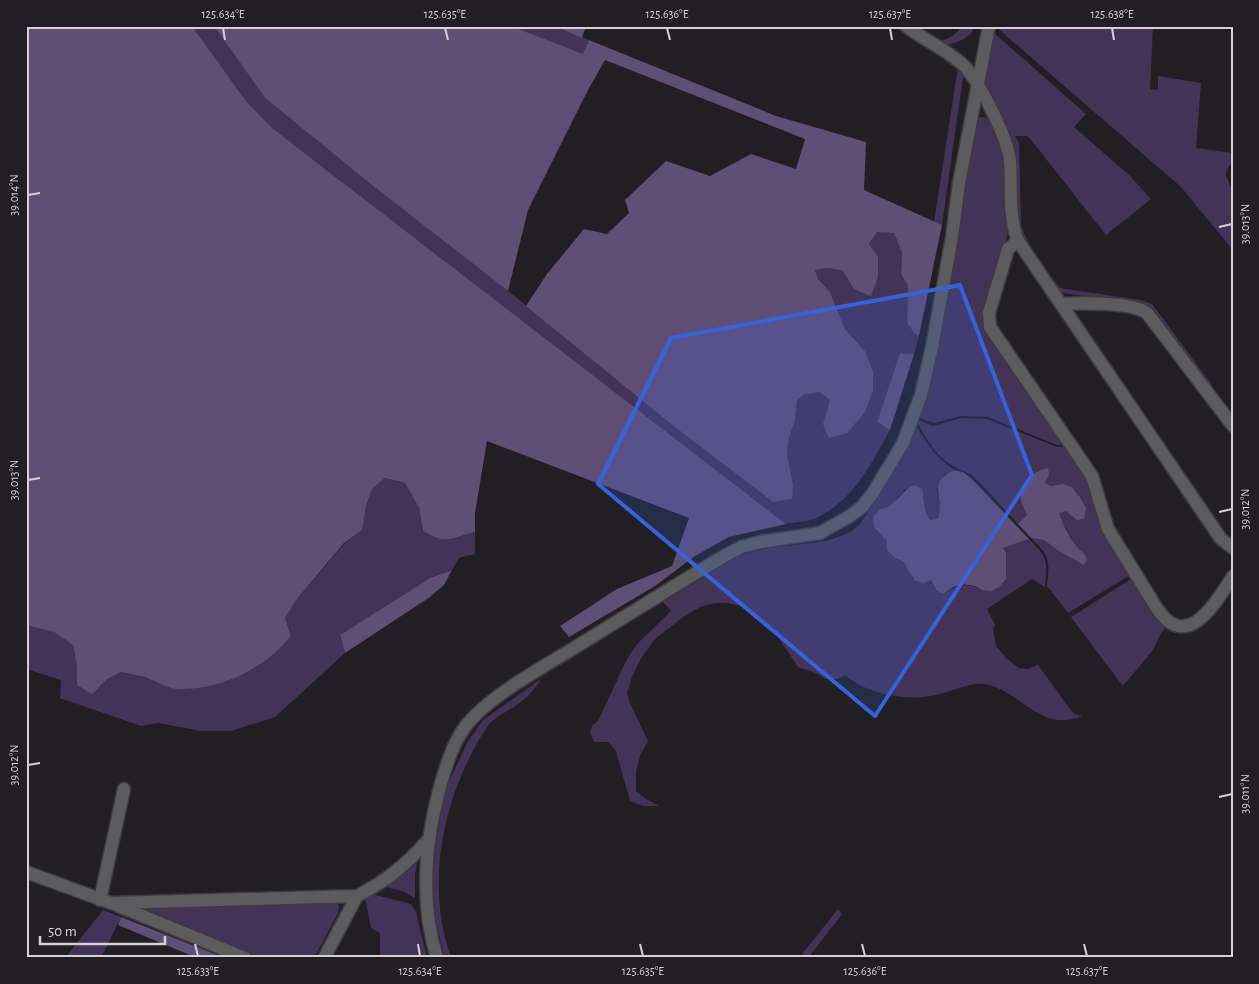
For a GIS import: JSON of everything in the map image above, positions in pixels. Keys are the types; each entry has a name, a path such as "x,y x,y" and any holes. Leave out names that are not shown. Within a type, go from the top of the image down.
{"street":[{"path":"906,26 966,68 978,85 1007,144 1014,233 1221,539 1233,548"},
{"path":"437,958 429,925 426,896 428,840 453,746 465,726 501,695 549,663 726,555 741,547 760,542 820,533 850,516 862,507 873,494 903,443 921,394 951,246 959,182 988,26"},
{"path":"1018,240 1008,249 989,313 990,327 1092,476 1108,529 1162,616 1170,623 1178,626 1193,625 1200,621 1209,610 1233,576"},
{"path":"1061,304 1087,303 1134,308 1148,314 1153,318 1233,426"},
{"path":"106,902 124,789"},
{"path":"106,902 357,896 388,878 404,866 428,840"},
{"path":"26,872 245,958"},
{"path":"324,958 357,896"}],"highlighted area":[{"path":"960,285 1032,475 875,716 598,484 671,338"}],"shaded area":[{"path":"26,26 192,26 246,101 272,128 786,524 729,537 695,556 655,586 569,637 560,626 617,589 672,566 689,518 487,441 475,513 475,532 443,539 423,531 419,508 405,483 385,478 372,489 366,506 362,530 344,543 297,599 285,618 291,636 269,658 256,667 227,681 196,688 171,688 144,677 121,672 106,680 92,694 77,685 77,666 73,645 54,632 26,625"},
{"path":"192,26 214,26 265,98 373,186 773,502 793,484 787,454 789,438 795,421 797,401 803,395 819,392 831,400 823,424 865,351 845,329 830,292 818,279 815,270 829,268 843,271 855,289 878,277 878,258 869,245 876,231 894,233 902,253 901,274 908,286 907,323 914,333 919,336 914,354 900,353 877,422 890,430 860,480 841,501 829,510 813,519 786,524 272,128 246,101"},
{"path":"214,26 511,26 583,54 589,40 776,116 866,142 864,190 942,225 919,336 914,333 907,323 908,286 901,274 902,253 894,233 877,232 869,244 878,257 878,277 871,296 854,289 843,271 829,268 815,270 818,279 830,292 845,329 865,351 873,371 873,391 865,412 847,433 829,438 823,424 830,400 819,392 803,395 797,401 795,421 789,438 787,454 793,484 792,499 773,502 675,427 526,306 547,274 584,229 607,234 629,213 625,200 666,161 710,176 751,154 796,169 805,139 605,60 528,210 508,291 373,186 265,98"},
{"path":"511,26 555,26 589,40 583,55"},
{"path":"555,26 586,26 582,38"},
{"path":"962,26 975,26 969,35 955,43 939,45 935,42 950,37"},
{"path":"995,26 1153,26 1150,90 1158,89 1158,76 1201,83 1196,148 1233,153 1233,161 1227,169 1226,176 1233,192 1233,250 1181,187"},
{"path":"994,33 1086,114 1074,127 1130,176 1151,199 1106,235 1028,136 1015,136 1019,144 1021,223 1031,248 1060,288 1140,300 1152,304 1212,385 1209,387 1146,305 1058,291 1020,233 1012,151 986,93 983,81"},
{"path":"958,67 964,70 942,225 934,222"},
{"path":"979,118 989,119 1003,147 1009,222 1007,237 984,327 1065,445 1057,445 988,417 961,416 934,423 917,417 974,126"},
{"path":"900,353 914,354 890,430 877,422"},
{"path":"961,418 987,419 1057,447 1067,447 1088,477 1101,531 1130,575 1068,613 1047,586 1047,559 1031,538 1044,540 1057,550 1084,565 1058,512 1086,508 1076,491 1069,486 1050,486 1045,482 1021,499 1027,515 1018,524 973,476 948,463 936,452 915,419 934,426"},
{"path":"915,424 932,449 954,470 944,475 937,489 941,509 938,518 930,520 926,513 924,498 905,489 892,505 886,508 903,560 908,568 931,579 937,591 943,594 953,588 967,585 982,590 1005,563 1006,552 1002,548 1029,539 1045,560 1045,587 1032,579 987,609 995,625 993,628 996,646 1007,659 1019,668 1027,669 1038,665 1073,713 1082,716 1067,720 1054,719 1030,709 997,688 984,684 967,685 945,693 928,696 903,697 866,688 845,675 838,679 825,679 816,673 798,667 776,634 746,607 727,603 715,603 700,607 683,617 655,639 640,660 632,677 627,693 648,741 640,756 636,772 636,791 659,806 643,806 630,801 616,751 608,742 594,742 590,732 592,726 598,721 627,659 637,644 671,611 663,602 740,555 769,548 827,541 851,532 860,524 880,494 901,457"},
{"path":"1048,468 1049,474 1045,482 1050,486 1063,484 1072,487 1086,508 1084,519 1077,520 1066,511 1059,513 1072,540 1087,559 1084,565 1057,550 1044,540 1031,538 1018,524 1027,515 1021,500 1022,488 1033,475"},
{"path":"954,470 963,472 972,479 1029,539 1003,548 1006,552 1006,579 999,587 991,591 962,584 953,587 943,594 937,591 931,580 924,583 915,581 903,561 895,558 887,550 887,541 874,527 873,517 880,509 890,506 914,485 922,489 926,513 930,520 938,518 940,503 938,486 940,480"},
{"path":"385,478 405,483 419,508 423,531 443,539 475,532 475,554 459,558 452,570 430,578 340,635 345,653 275,717 231,731 201,731 158,723 141,726 60,698 61,680 26,669 26,625 54,632 73,645 77,666 77,685 106,680 121,672 143,677 166,686 207,686 228,680 255,668 291,636 285,618 297,599 345,543 361,530 372,489"},
{"path":"452,570 444,585 430,597 345,653 340,635 430,578"},
{"path":"1131,579 1153,616 1168,624 1153,650 1123,686 1071,617"},
{"path":"541,679 525,698 496,718 488,726 473,750 456,788 443,836 440,860 440,909 444,934 451,958 445,958 435,917 432,874 439,814 447,786 467,743 483,720"},
{"path":"417,862 415,898 405,892 383,886"},
{"path":"372,894 411,904 416,912 427,958 380,958 380,933 371,928 365,897"},
{"path":"337,902 339,906 338,913 314,958 252,958 150,916 147,908"},
{"path":"838,909 842,914 808,958 799,958"},
{"path":"103,910 121,917 101,958 65,958"},
{"path":"121,917 225,958 197,958 118,925"}]}
